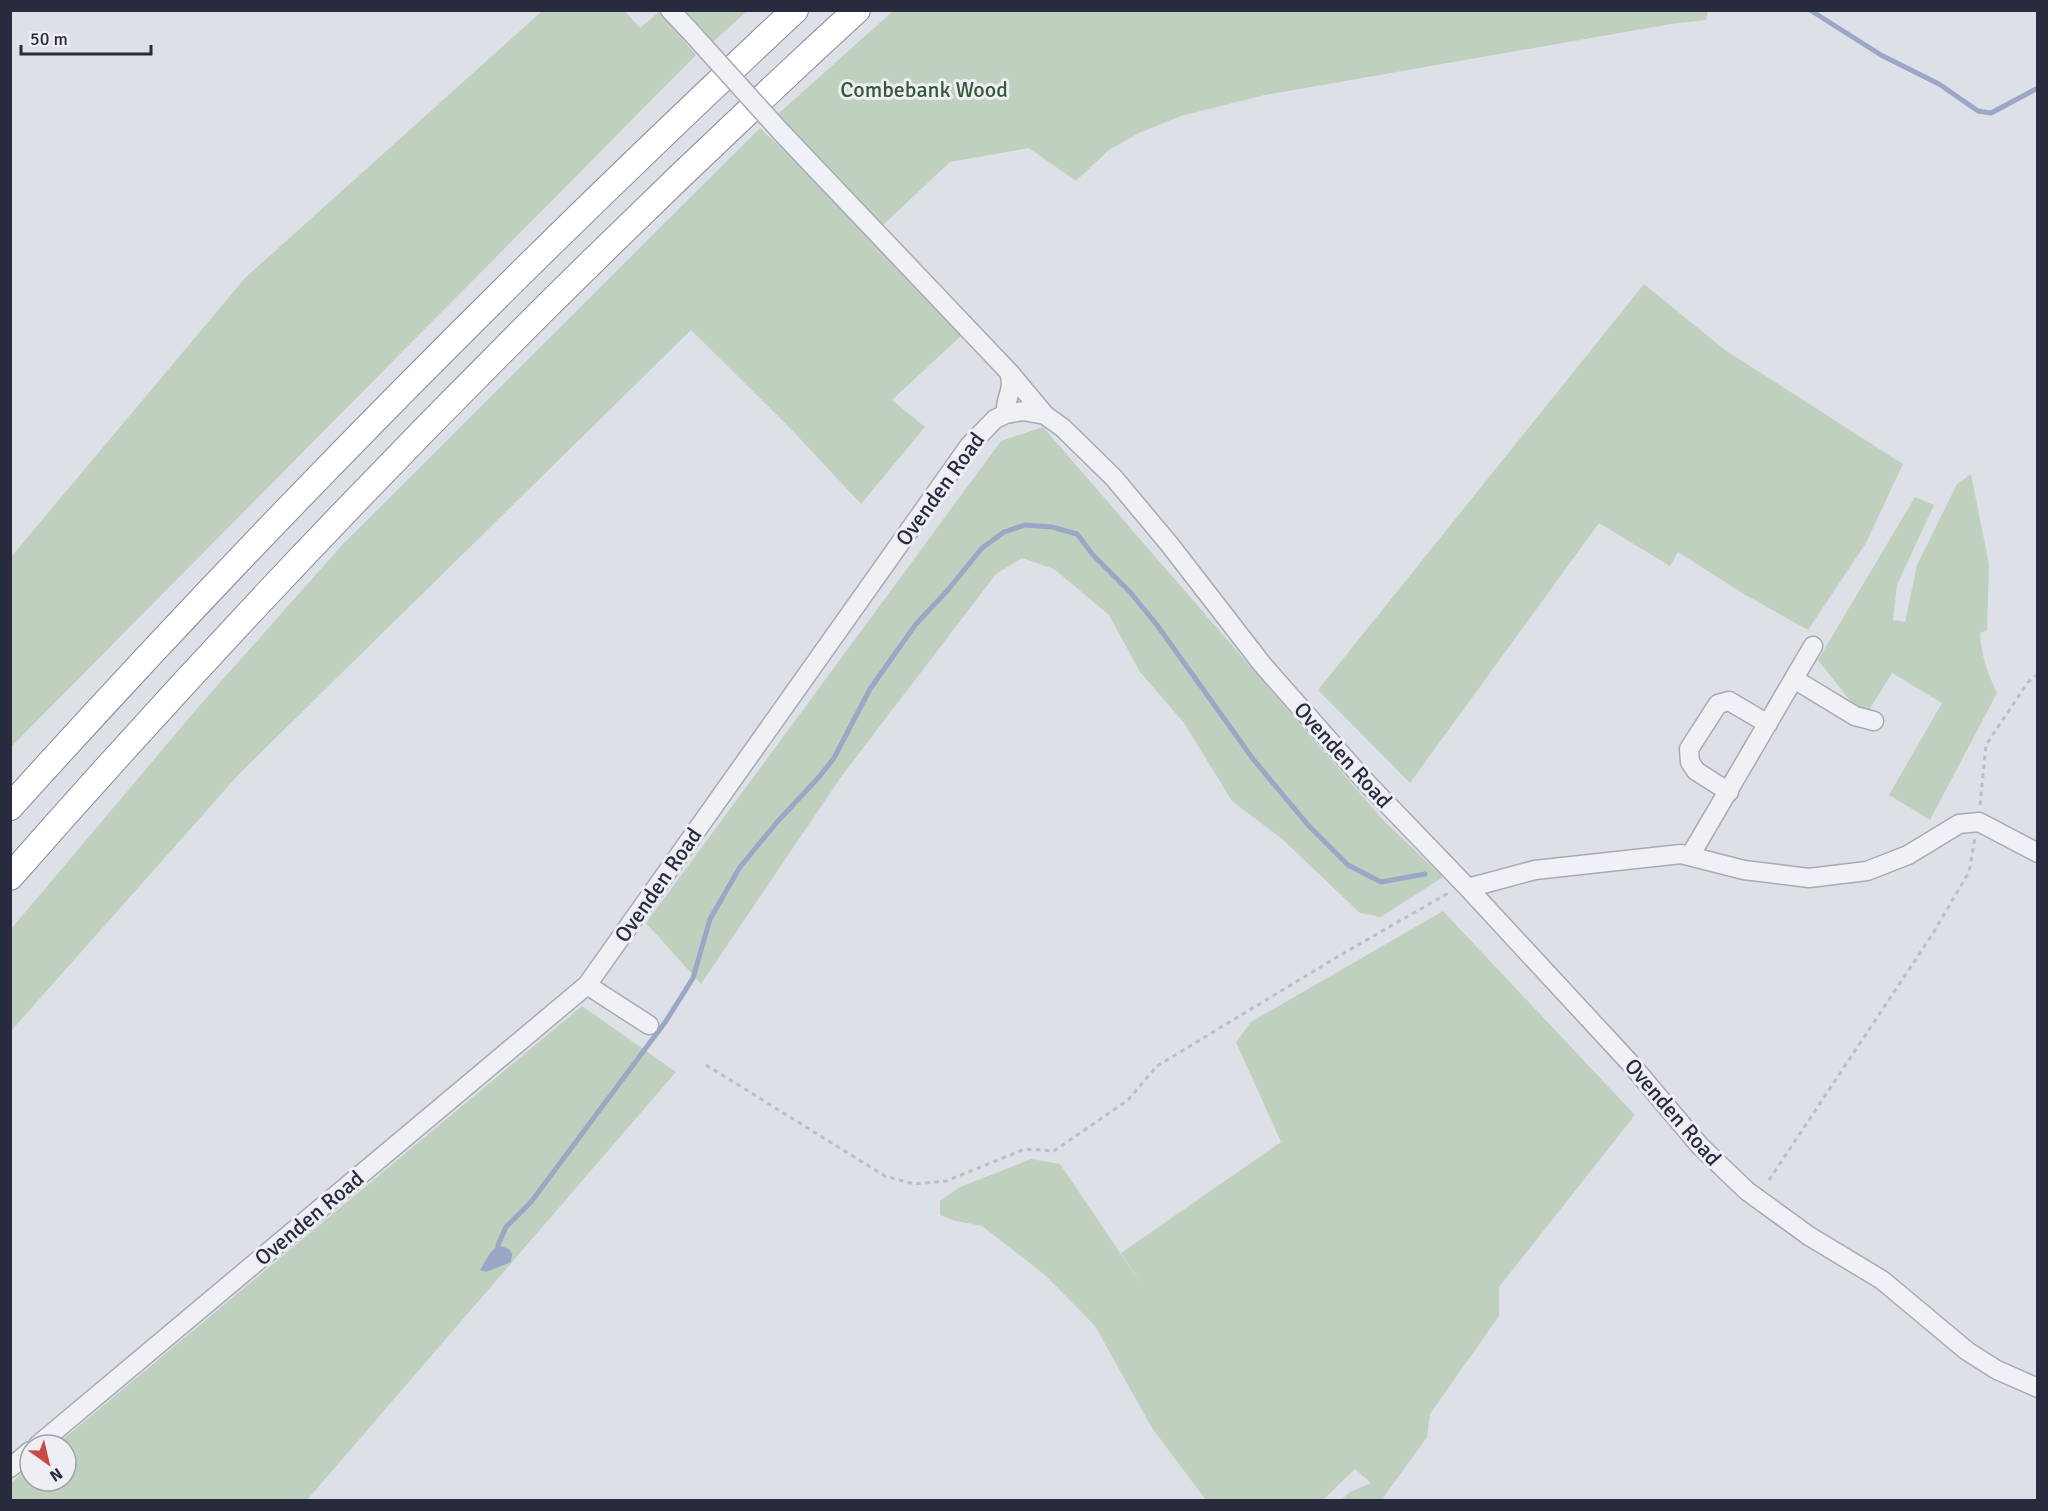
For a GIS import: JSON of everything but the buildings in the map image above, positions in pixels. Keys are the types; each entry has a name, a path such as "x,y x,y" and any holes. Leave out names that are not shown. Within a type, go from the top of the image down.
{"highway":[{"path":"10,807 164,638 329,466 656,140 795,10"},
{"path":"10,877 202,663 385,470 613,242 857,10"}],"street":[{"path":"670,10 781,132 1010,372 1045,415"},
{"path":"1006,414 1005,406 1013,385 1010,372"},
{"name":"Ovenden Road","path":"52,1433 587,985 969,446 995,419 1023,411 1045,415 1063,428 1114,478 1170,545 1262,664 1364,780 1466,885 1630,1063 1700,1146 1747,1191 1809,1236 1882,1280 1967,1351 1997,1370 2037,1388"},
{"path":"1690,856 1813,646"},
{"path":"1794,679 1855,716 1874,721"},
{"path":"1729,792 1696,771 1690,762 1689,749 1718,704 1729,701 1768,724"},
{"path":"1466,885 1535,870 1681,854 1744,870 1809,878 1867,871 1908,855 1959,824 1979,822 2037,853"},
{"path":"587,985 649,1025"}],"path":[{"path":"1769,1180 1932,935 1969,872 1979,822 1986,746 2028,682 2037,674"},
{"path":"706,1065 885,1176 914,1184 946,1181 1025,1149 1054,1151 1128,1100 1156,1066 1466,885"}],"green space":[{"path":"542,11 625,11 640,28 659,12 696,55 11,747 11,557 245,278"},
{"path":"681,11 747,11 712,43"},
{"name":"Combebank Wood","path":"893,11 1708,11 1706,20 1671,24 1265,95 1181,116 1139,133 1109,150 1076,181 1029,148 950,162 882,226 778,114"},
{"path":"760,128 830,194 962,335 892,400 925,427 861,504 789,427 691,330 240,773 11,1031 11,929 200,705 343,544"},
{"path":"1644,284 1725,350 1903,464 1866,543 1808,630 1744,594 1678,552 1670,566 1599,523 1410,783 1318,690"},
{"path":"1043,427 1384,821 1443,877 1381,917 1360,913 1281,838 1232,801 1184,723 1140,672 1109,615 1054,569 1022,558 996,574 841,777 701,984 646,923 1001,441"},
{"path":"1971,474 1989,564 1987,630 1980,633 1986,664 1997,693 1930,820 1889,795 1942,703 1892,673 1869,710 1859,712 1818,660 1915,497 1934,505 1897,585 1893,620 1905,622 1917,565 1957,484"},
{"path":"1443,911 1635,1115 1499,1287 1499,1316 1430,1414 1427,1437 1383,1498 1384,1500 1341,1500 1350,1492 1371,1483 1355,1469 1323,1500 1206,1500 1152,1428 1095,1326 1045,1275 982,1226 940,1215 940,1201 960,1187 1031,1159 1060,1164 1146,1291 1121,1253 1281,1142 1236,1042 1251,1022"},
{"path":"582,1006 676,1072 307,1500 11,1500 11,1483 18,1477 18,1493 78,1493 78,1433 70,1433"}],"water":[{"path":"498,1245 509,1249 512,1254 511,1262 486,1272 480,1270 490,1253"}],"waterway":[{"path":"1810,10 1881,55 1939,84 1978,111 1991,113 2038,88"},
{"path":"498,1245 506,1227 531,1202 666,1021 693,978 710,919 740,867 834,758 870,689 916,624 982,548 1004,532 1025,525 1052,527 1077,534 1093,555 1130,592 1157,625 1253,759 1308,825 1348,865 1381,882 1425,874"}]}
